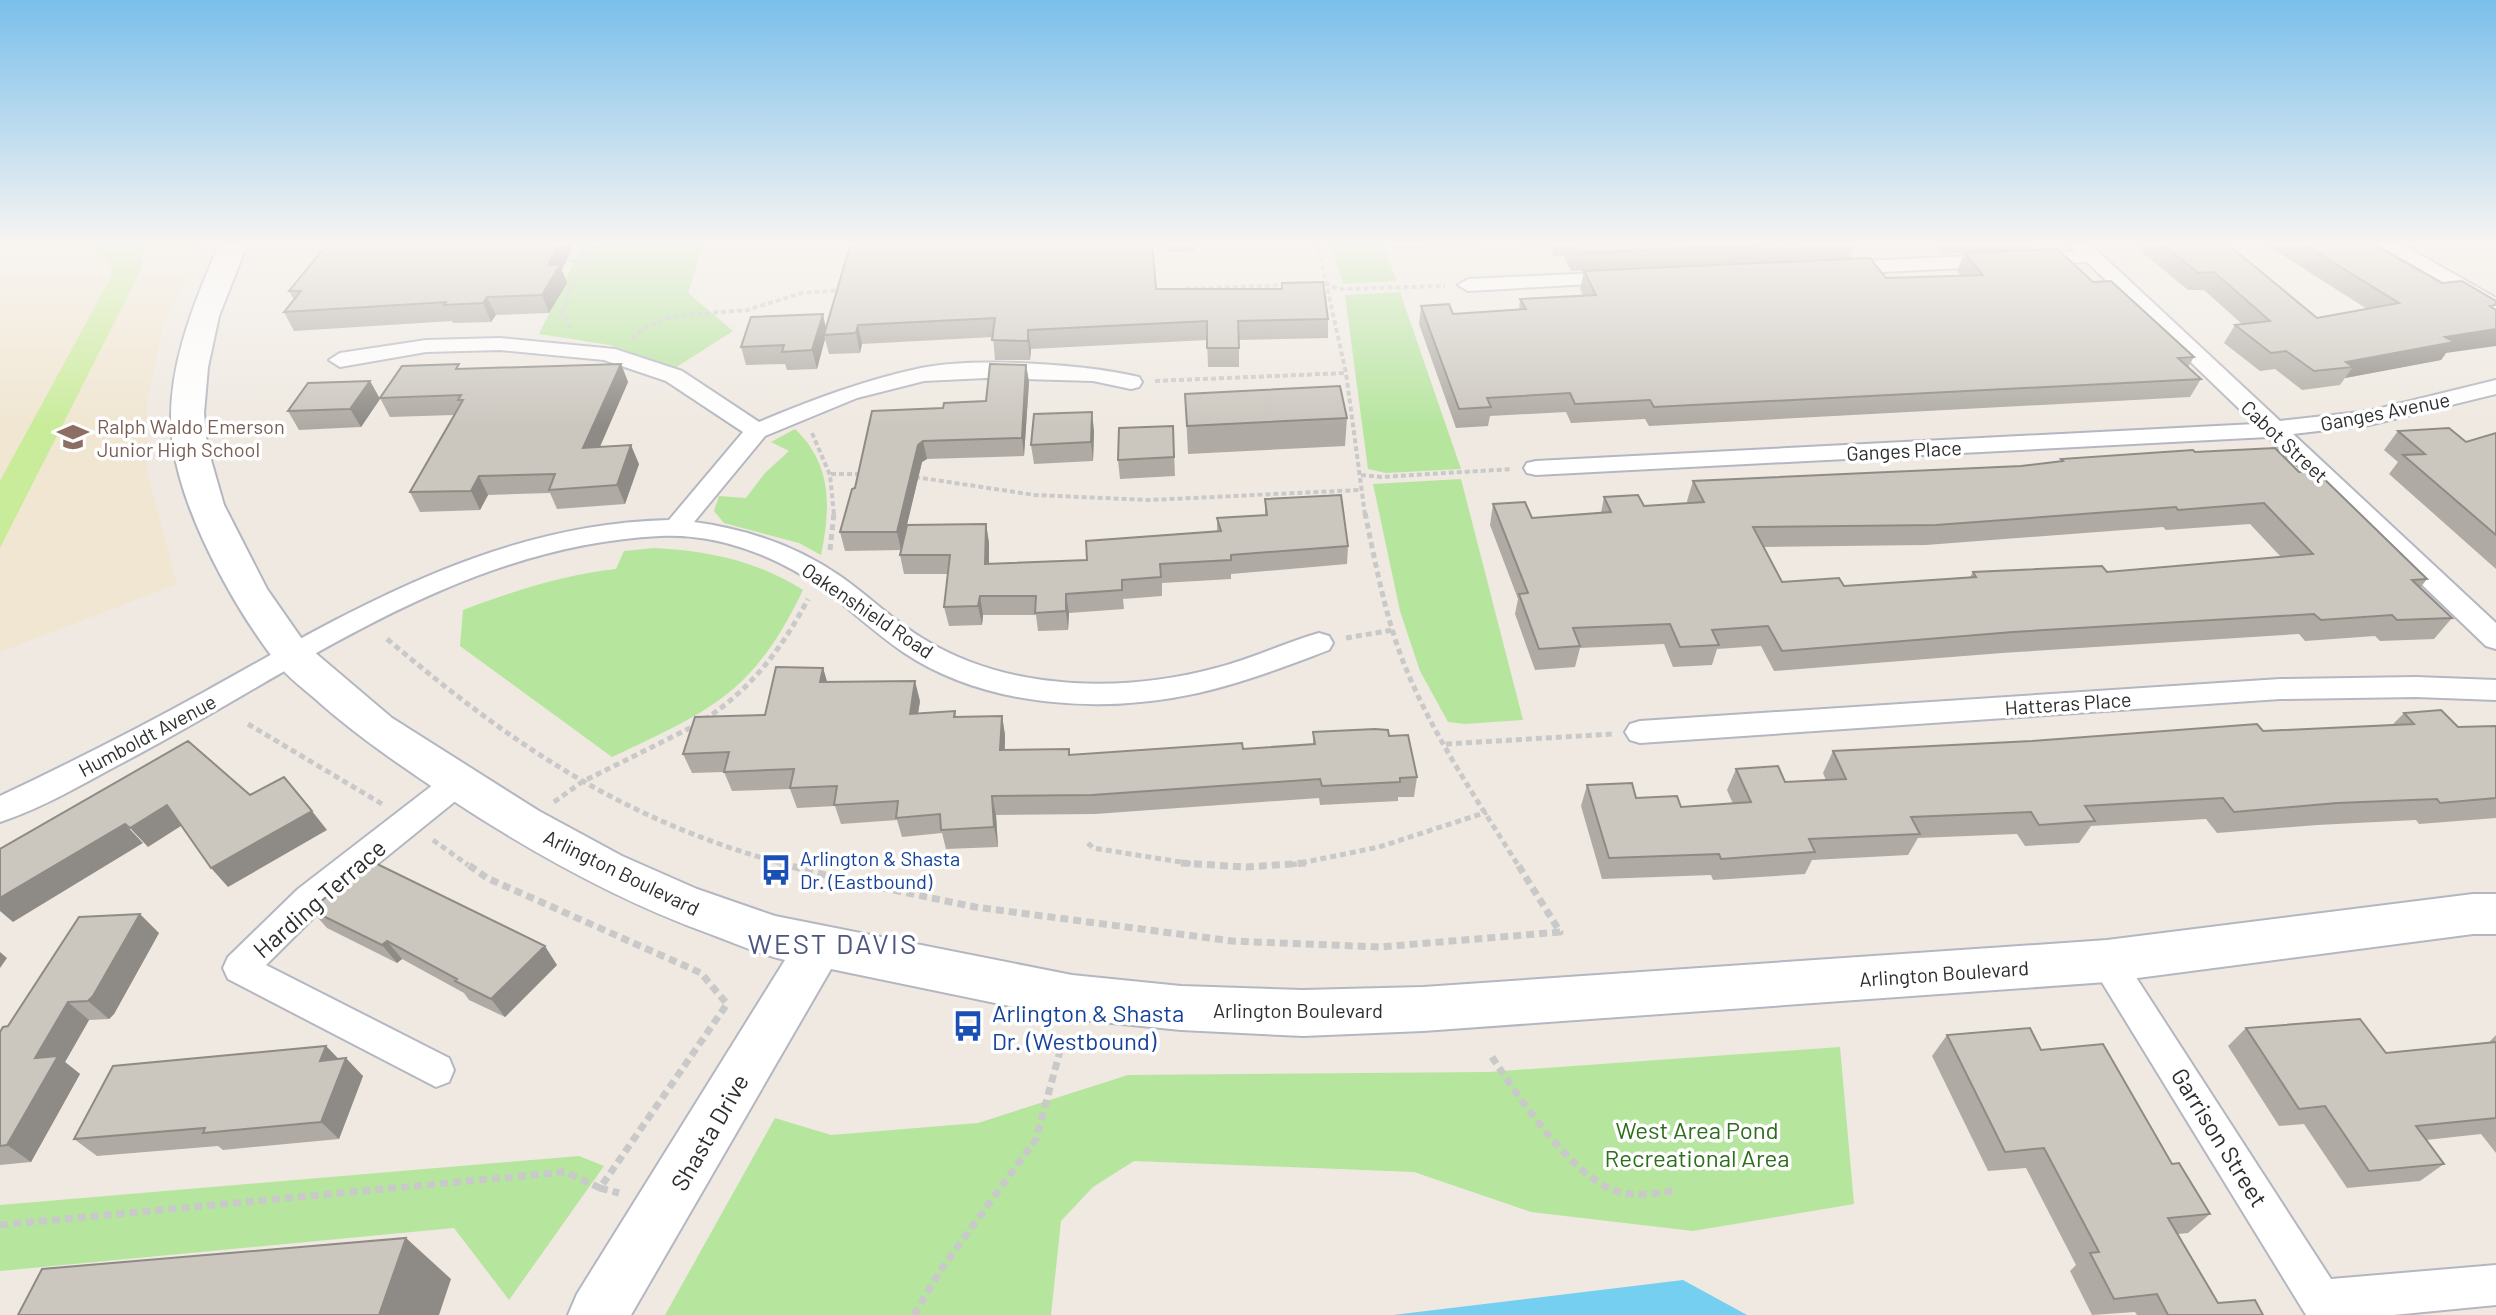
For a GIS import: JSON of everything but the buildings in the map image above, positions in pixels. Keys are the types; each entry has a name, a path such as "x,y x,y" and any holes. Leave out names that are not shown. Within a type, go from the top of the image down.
{"street":[{"name":"Arlington Boulevard","path":"209,303 192,367 188,413 190,446 206,505 250,593 292,655 377,729 523,824 606,869 680,903 775,937 1072,997 1181,1008 1318,1013 1423,1009 2107,961 2473,914 2496,914"},
{"name":"Cabot Street","path":"2141,303 2496,639"},
{"path":"340,360 426,346 500,344 607,354 674,376 757,431"},
{"path":"676,528 701,494 757,431 849,393 924,374 986,371 1093,374 1131,382"},
{"name":"Ganges Avenue","path":"2273,430 2369,418 2496,387"},
{"name":"Ganges Place","path":"1536,468 2273,430"},
{"name":"Oakenshield Road","path":"292,655 382,607 460,571 550,544 676,528 737,539 783,554 820,574 919,649 973,674 1015,685 1088,693 1175,687 1236,673 1319,643"},
{"name":"Humboldt Avenue","path":"0,810 96,763 292,655"},
{"name":"Hatteras Place","path":"1640,732 2280,689 2416,687 2496,690"},
{"name":"Harding Terrace","path":"436,1070 240,968 310,899 458,782"},
{"name":"Shasta Drive","path":"598,1315 818,948"},
{"name":"Garrison Street","path":"2107,961 2325,1308"},
{"path":"2325,1308 2496,1285"}],"path":[{"path":"566,303 562,314 570,328 585,332"},
{"path":"641,346 629,342 642,327 660,318 692,312 748,310 767,303"},
{"path":"387,639 468,707 582,782 677,827 815,873 993,912 1242,943 1342,946 1560,932 1446,744 1411,678 1393,630 1360,490 1361,475 1346,373 1331,303"},
{"path":"1131,382 1346,373"},
{"path":"523,824 582,782 696,725 729,705 776,656 795,626 830,553 835,522 832,477 819,444 805,422"},
{"path":"1361,475 1381,477 1536,468"},
{"path":"832,477 870,474"},
{"path":"911,476 1035,495 1146,500 1360,490"},
{"path":"1319,643 1393,630"},
{"path":"0,1225 565,1172 600,1188 727,1004 701,973 487,878 408,821 248,724"},
{"path":"1446,744 1640,732"},
{"path":"1088,843 1093,848 1167,862 1269,867 1356,854 1487,812"},
{"path":"914,1315 940,1271 1036,1139 1062,1049 1072,997"},
{"path":"1492,1057 1513,1088 1580,1168 1616,1192 1677,1191"}],"shaded area":[{"name":"Ralph Waldo Emerson Junior High School","path":"0,303 174,303 163,329 147,401 147,473 177,584 0,652"}],"green space":[{"path":"97,303 124,303 0,548 0,481"},
{"path":"554,303 700,303 733,331 675,368 610,345 539,334"},
{"path":"1346,303 1404,303 1461,469 1386,473 1368,469"},
{"path":"795,429 816,457 826,487 826,520 821,555 799,543 724,523 714,511 719,496 746,498 765,473 789,451 771,442"},
{"path":"1461,479 1523,720 1465,724 1448,722 1420,671 1400,611 1373,484"},
{"path":"654,548 694,552 749,564 803,590 766,653 747,676 726,695 677,726 612,757 460,646 463,610 538,585 616,569 624,551"},
{"name":"West Area Pond Recreational Area","path":"1840,1047 1854,1204 1693,1231 1531,1212 1414,1172 1134,1161 1093,1187 1061,1221 1051,1315 665,1315 775,1118 831,1135 978,1123 1128,1075 1489,1072"},
{"path":"579,1156 604,1166 509,1300 454,1228 0,1271 0,1205"}],"water":[{"path":"1683,1280 1747,1315 1393,1315"}],"place":[{"name":"Ralph Waldo Emerson Junior High School","path":"73,437"},
{"name":"Arlington & Shasta Dr. (Eastbound)","path":"776,870"},
{"name":"Arlington & Shasta Dr. (Westbound)","path":"968,1026"}],"district":[{"name":"WEST DAVIS","path":"833,943"}]}
